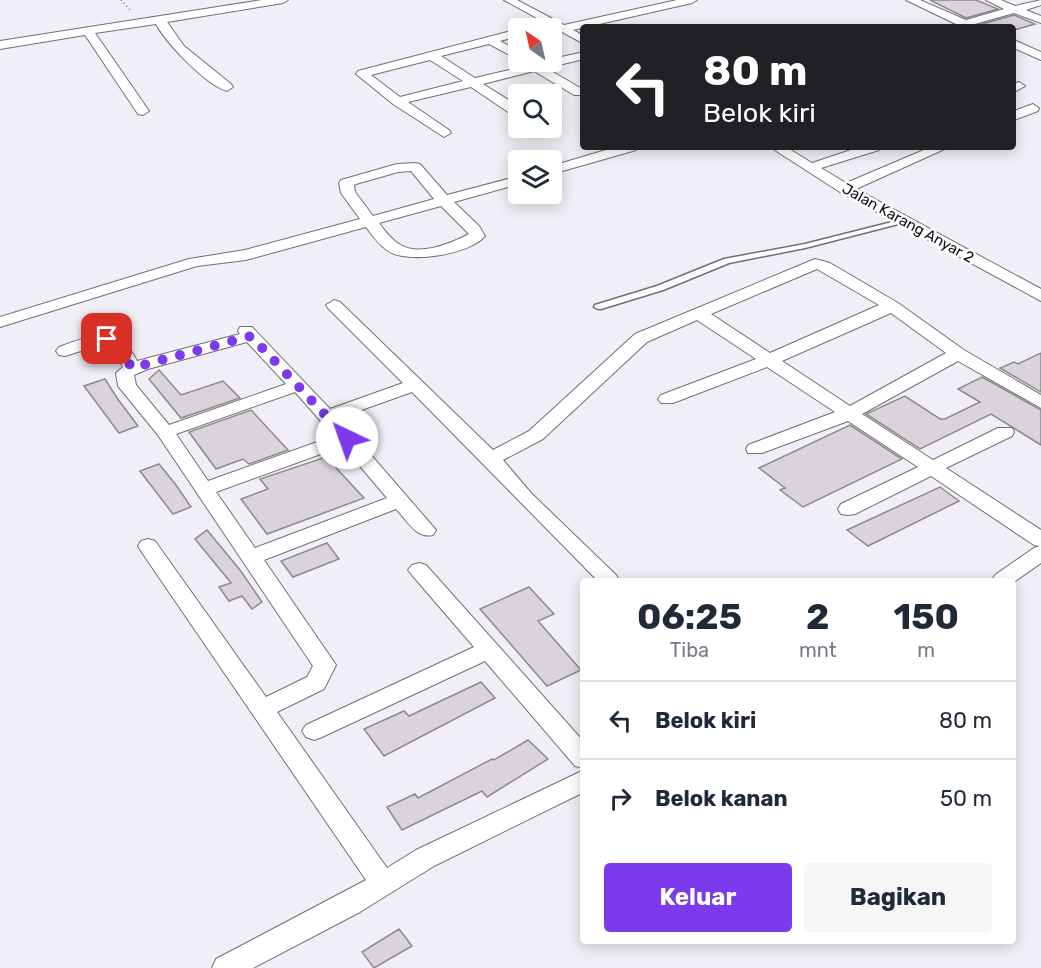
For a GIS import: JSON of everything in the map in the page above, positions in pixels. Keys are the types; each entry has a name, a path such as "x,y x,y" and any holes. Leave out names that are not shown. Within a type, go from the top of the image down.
{"street":[{"path":"0,45 284,0"},
{"path":"508,0 542,18"},
{"path":"585,24 692,0"},
{"path":"911,0 966,24"},
{"path":"991,0 1041,20"},
{"path":"971,24 1041,2"},
{"path":"160,20 164,30 191,59 226,87"},
{"path":"563,29 580,25"},
{"path":"563,29 580,39"},
{"path":"88,31 143,111"},
{"path":"444,133 362,72 508,35"},
{"path":"491,40 508,50"},
{"path":"1016,45 1041,56"},
{"path":"431,55 508,106"},
{"path":"562,59 580,56"},
{"path":"398,101 508,71"},
{"path":"545,72 578,92"},
{"path":"1016,115 1033,108"},
{"path":"562,167 621,150"},
{"name":"Jalan Karang Anyar 2","path":"782,150 845,189 1041,296"},
{"path":"812,167 865,150"},
{"path":"845,189 935,150"},
{"path":"415,167 444,201 474,229 477,236 446,248 410,253 393,247 348,193 346,183 397,168 415,167"},
{"path":"0,322 195,262 246,255 508,183"},
{"path":"491,459 536,435 641,338 815,264 824,266 892,306 958,354 1041,403"},
{"path":"334,305 491,459 524,497 607,578"},
{"path":"667,399 767,361 892,306"},
{"path":"699,314 1041,540"},
{"path":"262,709 316,683 326,665 165,432 127,386 125,373 132,368 248,333 347,438 426,530"},
{"path":"66,351 103,339 111,339 116,342 132,368"},
{"path":"755,449 848,414 958,354"},
{"path":"165,432 298,385"},
{"path":"327,416 415,385"},
{"path":"848,508 1005,432"},
{"path":"204,489 347,438"},
{"path":"252,557 400,500"},
{"path":"148,546 383,884"},
{"path":"1005,578 1041,553"},
{"path":"419,570 580,754"},
{"path":"314,731 488,650"},
{"path":"226,968 350,904 425,858 580,782"}],"lane":[{"path":"598,306 660,288 727,261 805,246 904,221"}],"building":[{"path":"930,0 976,0 998,9 966,18"},
{"path":"1014,15 1035,24 1016,29 1016,24 982,24"},
{"path":"1041,353 1041,392 1000,368 1014,362 1018,364"},
{"path":"159,370 181,395 223,381 240,398 181,418 149,379"},
{"path":"982,377 1041,410 1041,445 991,414 920,449 866,414 905,396 940,419 945,419 980,402 958,389"},
{"path":"105,379 138,426 119,433 84,386"},
{"path":"251,410 288,450 249,464 243,459 216,469 189,432"},
{"path":"850,425 902,459 803,507 780,490 785,488 759,468"},
{"path":"326,457 364,498 267,534 241,499 268,489 260,479"},
{"path":"159,464 191,507 173,514 140,471"},
{"path":"940,487 959,501 868,546 847,530"},
{"path":"207,530 240,570 262,602 252,609 242,596 229,601 219,587 231,583 195,539"},
{"path":"327,543 339,559 293,577 281,561"},
{"path":"529,587 554,614 538,621 580,670 547,686 480,609"},
{"path":"481,682 495,698 384,756 364,729 404,711 409,716"},
{"path":"528,740 548,759 487,797 482,791 402,830 387,807 415,794 418,798 494,760"},
{"path":"399,929 412,946 374,968 362,952"}],"route":[{"path":"107,339 114,340 132,368 251,336 347,438"}]}
